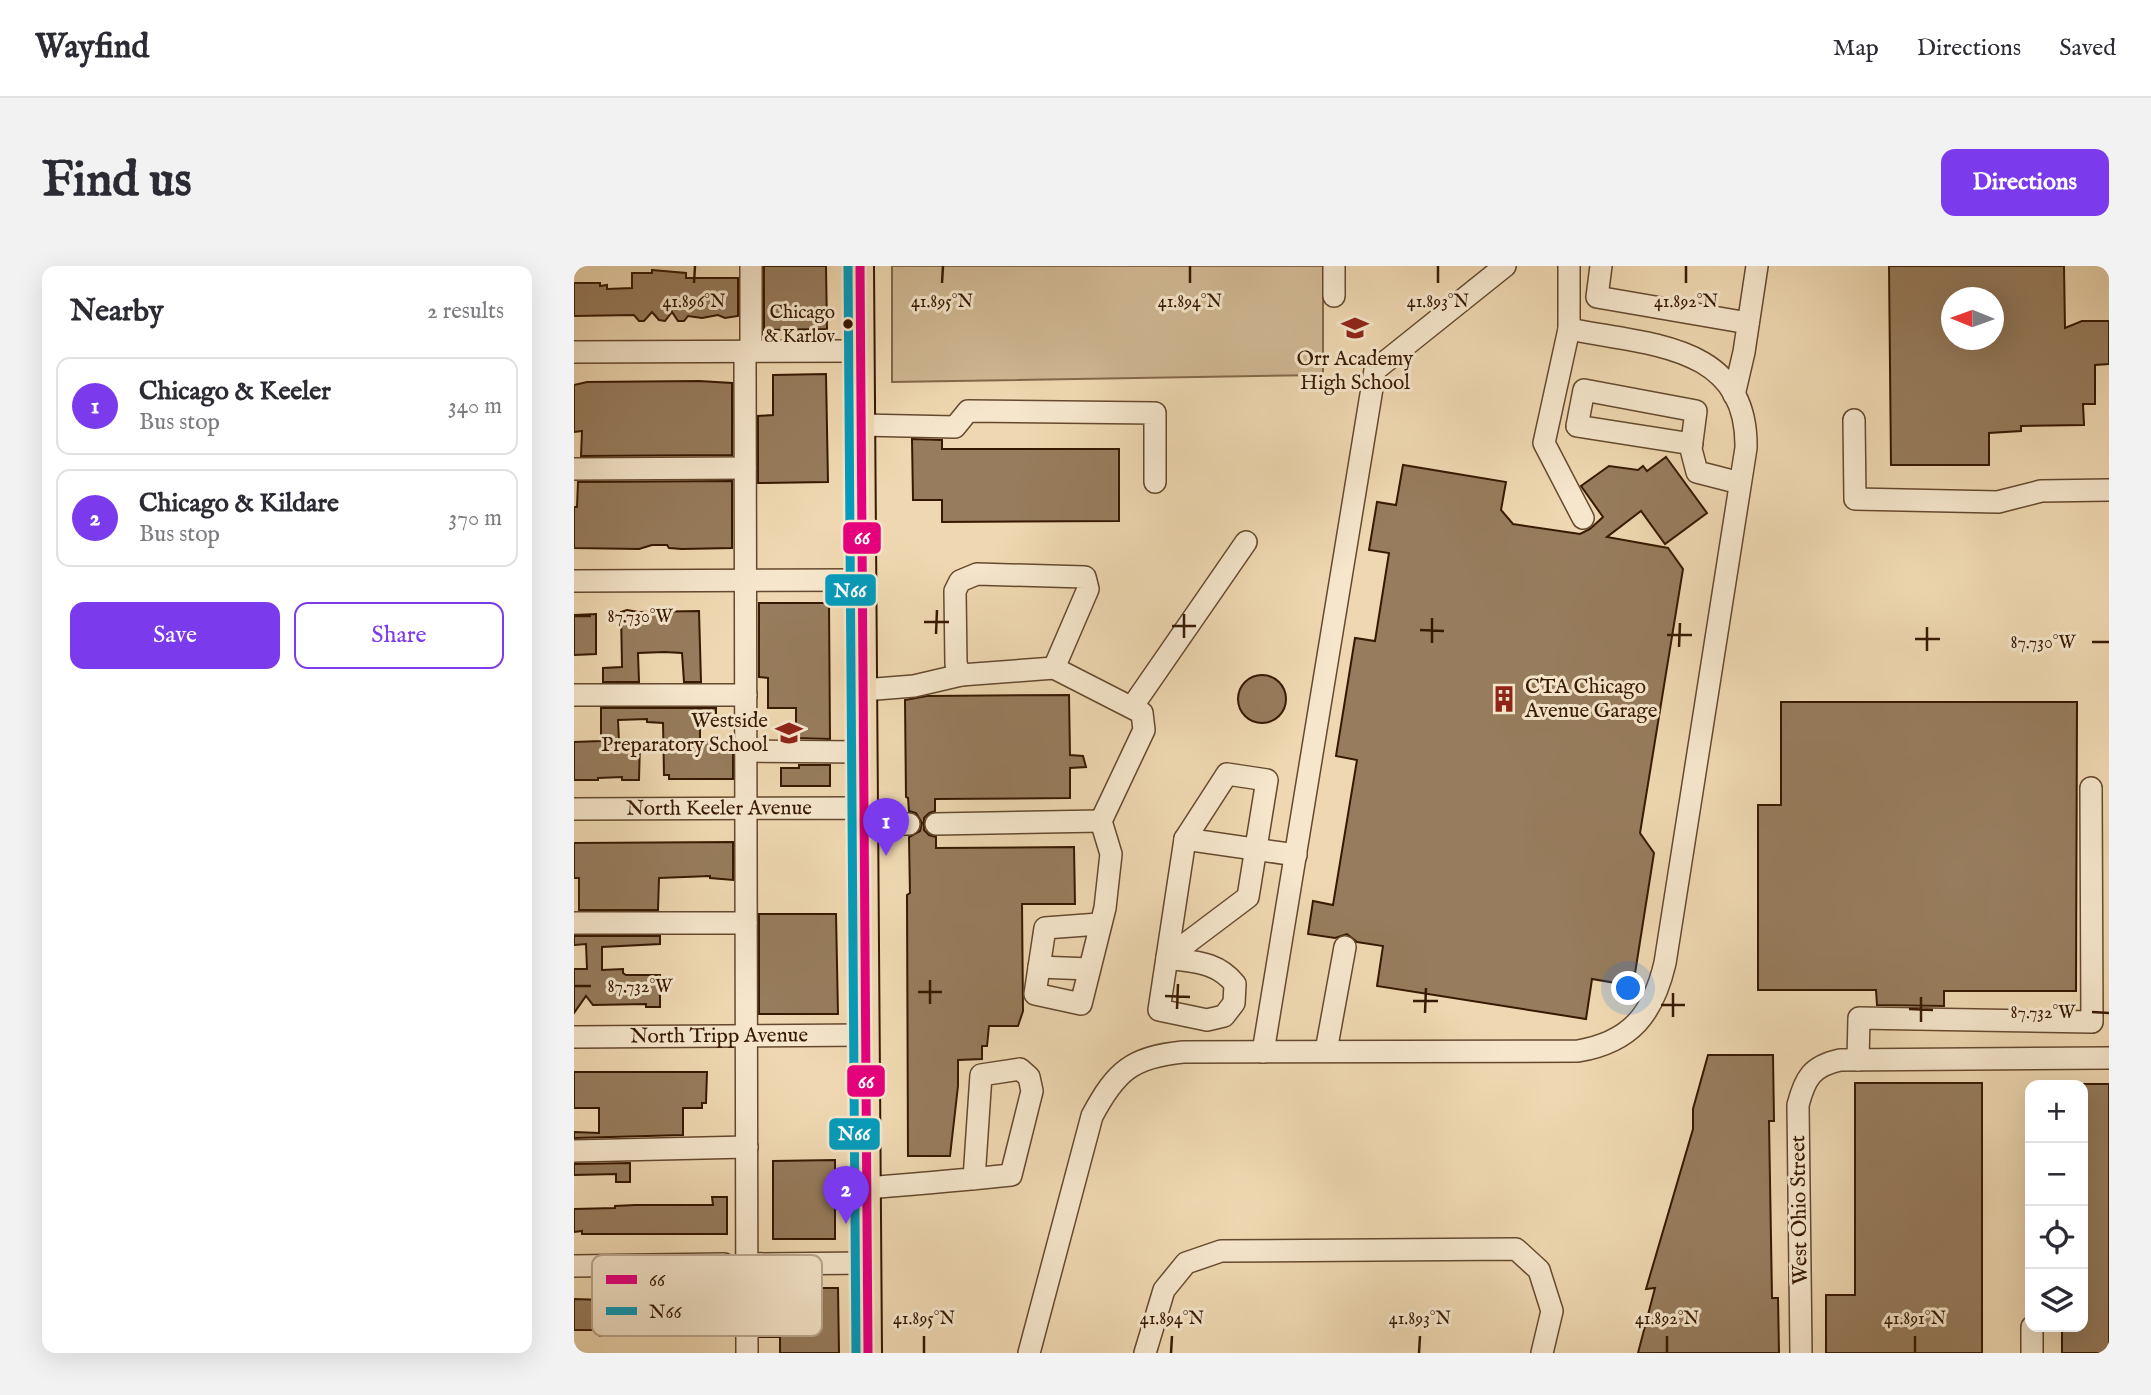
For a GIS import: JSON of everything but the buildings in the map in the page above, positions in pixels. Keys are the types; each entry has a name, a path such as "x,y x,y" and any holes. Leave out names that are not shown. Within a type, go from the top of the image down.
{"main road":[{"path":"860,266 868,1353"}],"street":[{"path":"747,1255 745,468 751,266"},
{"path":"1334,266 1334,296"},
{"path":"1263,1052 1375,370 1505,266"},
{"path":"1569,266 1569,329 1544,443 1583,518"},
{"path":"1601,266 1597,297 1748,323"},
{"path":"1734,395 1757,266"},
{"path":"1029,1353 1092,1116 1105,1092 1122,1071 1159,1054 1183,1052 1578,1051 1616,1040 1635,1026 1659,988 1746,431 1743,414 1734,395 1708,364 1684,352 1569,329"},
{"path":"574,352 860,351"},
{"path":"1692,444 1577,426 1584,390 1696,411 1692,444 1697,472 1740,483"},
{"path":"861,425 955,426 968,411 1155,413 1155,482"},
{"path":"1854,420 1855,499 1998,502 2041,491 2109,490"},
{"path":"574,469 745,468"},
{"path":"1132,707 1245,542"},
{"path":"961,675 956,664 955,592 960,581 977,574 1085,577 1088,589 1055,668"},
{"path":"574,581 862,580"},
{"path":"863,690 914,686 961,675 1055,668 1142,713 1144,730 1101,821 1111,854 1105,908 1081,1004 1035,993 1045,928 1099,924"},
{"path":"574,695 746,695"},
{"path":"746,751 863,751"},
{"path":"1227,774 1267,780 1255,849 1248,897 1167,958 1185,839 1227,774"},
{"path":"2091,788 2100,882 2092,1022 1859,1018 1858,1060 2109,1058"},
{"path":"864,808 893,824 909,824"},
{"name":"North Keeler Avenue","path":"574,809 864,808"},
{"path":"936,824 1101,821"},
{"path":"1185,839 1296,855"},
{"path":"574,923 746,923"},
{"path":"1326,1051 1345,947"},
{"path":"1039,967 1089,969"},
{"name":"North Tripp Avenue","path":"574,1037 866,1035"},
{"name":"West Ohio Street","path":"1801,1353 1798,1105 1802,1087 1813,1071 1825,1063 1858,1060"},
{"path":"867,1188 974,1179 1012,1175 1032,1091 1029,1077 1020,1069 981,1075 974,1179"},
{"path":"574,1151 747,1147"},
{"path":"1145,1353 1164,1290 1186,1263 1220,1251 1516,1249 1539,1269 1552,1311 1542,1353"},
{"path":"822,1263 868,1263"},
{"path":"574,1266 592,1266"},
{"path":"2032,1332 2032,1353"}],"shaded area":[{"path":"892,266 1323,266 1323,375 892,382"}],"transit line":[{"name":"N66","path":"848,266 856,1353"},
{"name":"66","path":"860,266 868,1353"}],"place":[{"name":"Chicago & Karlov","path":"848,324"},
{"name":"Orr Academy High School","path":"1355,328"},
{"name":"CTA Chicago Avenue Garage","path":"1504,699"},
{"name":"Westside Preparatory School","path":"789,733"},
{"name":"Chicago & Keeler","path":"886,856"},
{"name":"Chicago & Kildare","path":"846,1224"}]}
